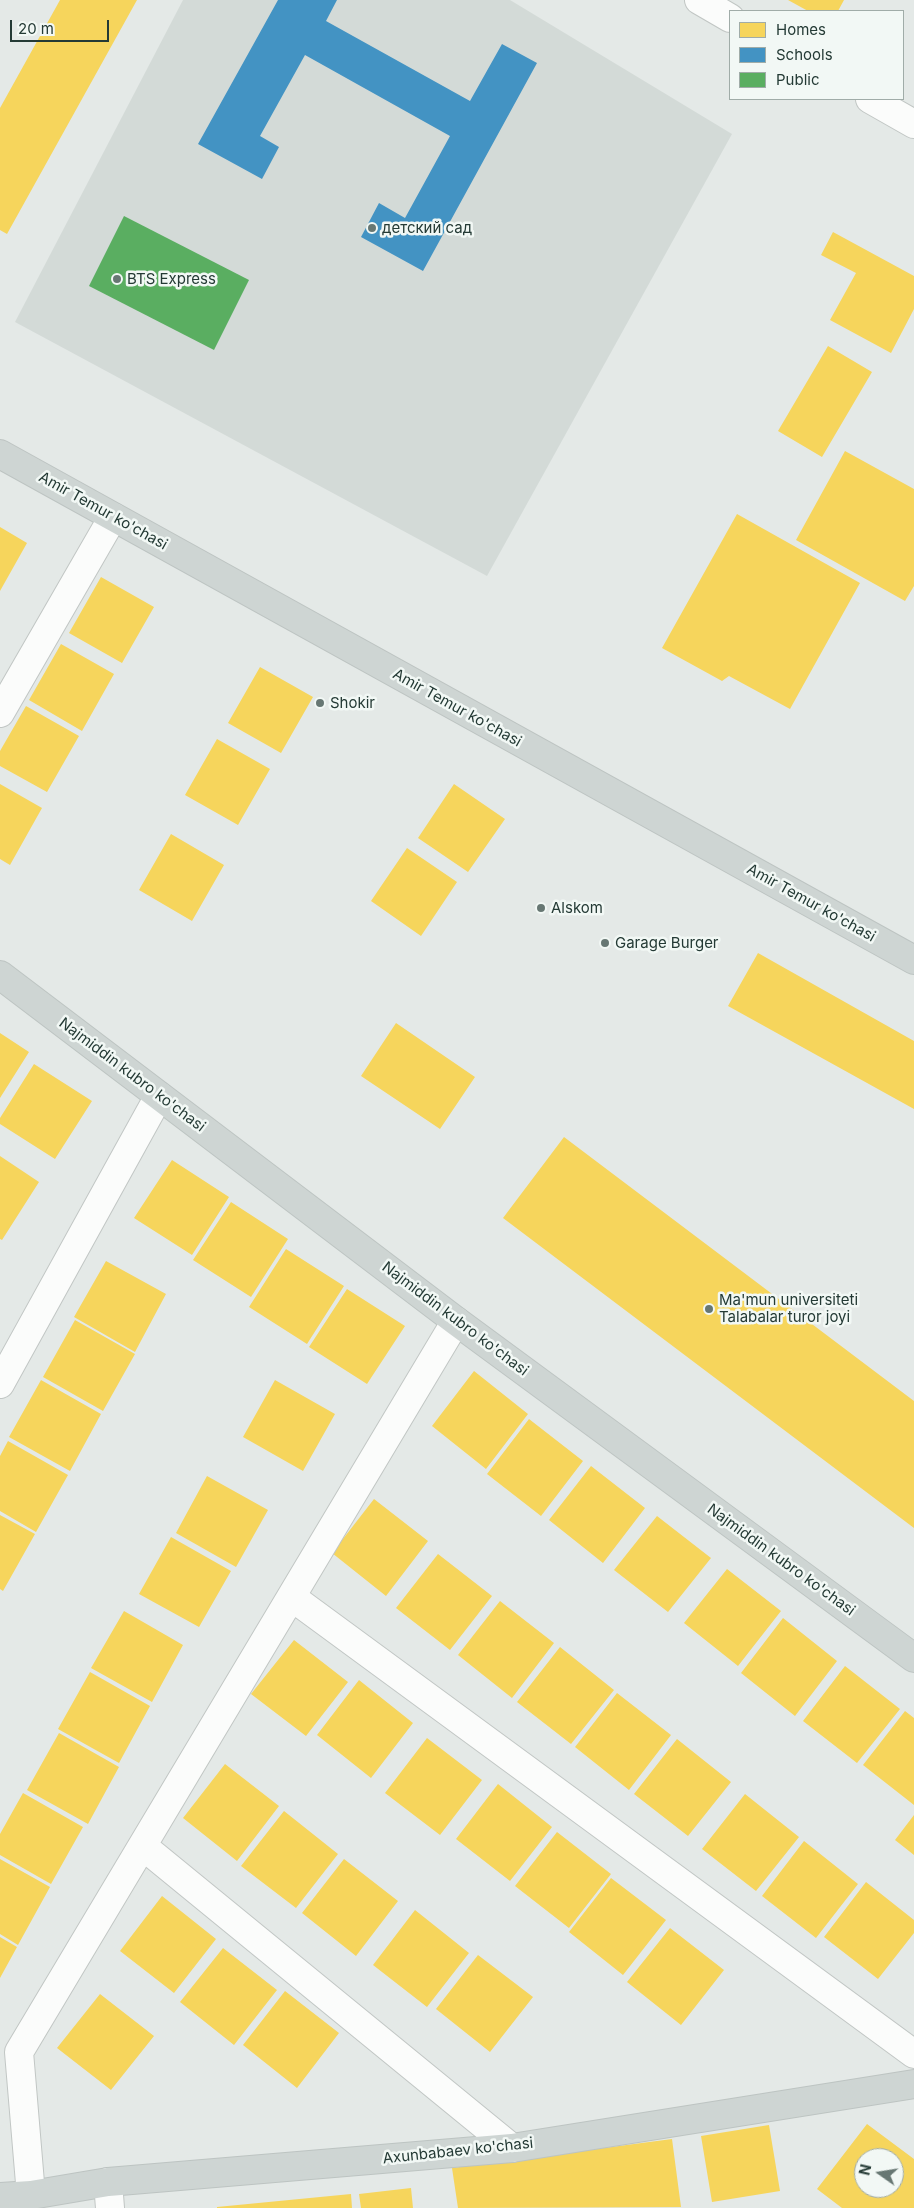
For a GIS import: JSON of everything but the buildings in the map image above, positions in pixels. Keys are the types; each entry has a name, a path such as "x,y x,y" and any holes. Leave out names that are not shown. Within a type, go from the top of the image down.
{"main road":[{"name":"Amir Temur ko'chasi","path":"0,454 914,960"},
{"name":"Najmiddin kubro ko'chasi","path":"0,975 456,1321 914,1658"},
{"name":"Axunbabaev ko'chasi","path":"0,2197 109,2195 512,2148 914,2084"}],"street":[{"path":"700,0 729,17"},
{"path":"872,100 914,124"},
{"path":"0,713 113,516"},
{"path":"0,1384 159,1096"},
{"path":"31,2195 19,2052 293,1598 456,1321"},
{"path":"293,1598 914,2054"},
{"path":"144,1846 512,2148"}],"shaded area":[{"name":"детский сад","path":"183,0 510,0 732,134 487,576 15,322"}],"place":[{"name":"детский сад","path":"372,228"},
{"name":"BTS Express","path":"117,279"},
{"name":"Shokir","path":"320,703"},
{"name":"Alskom","path":"541,908"},
{"name":"Garage Burger","path":"605,943"},
{"name":"Ma'mun universiteti Talabalar turor joyi","path":"709,1309"}]}
